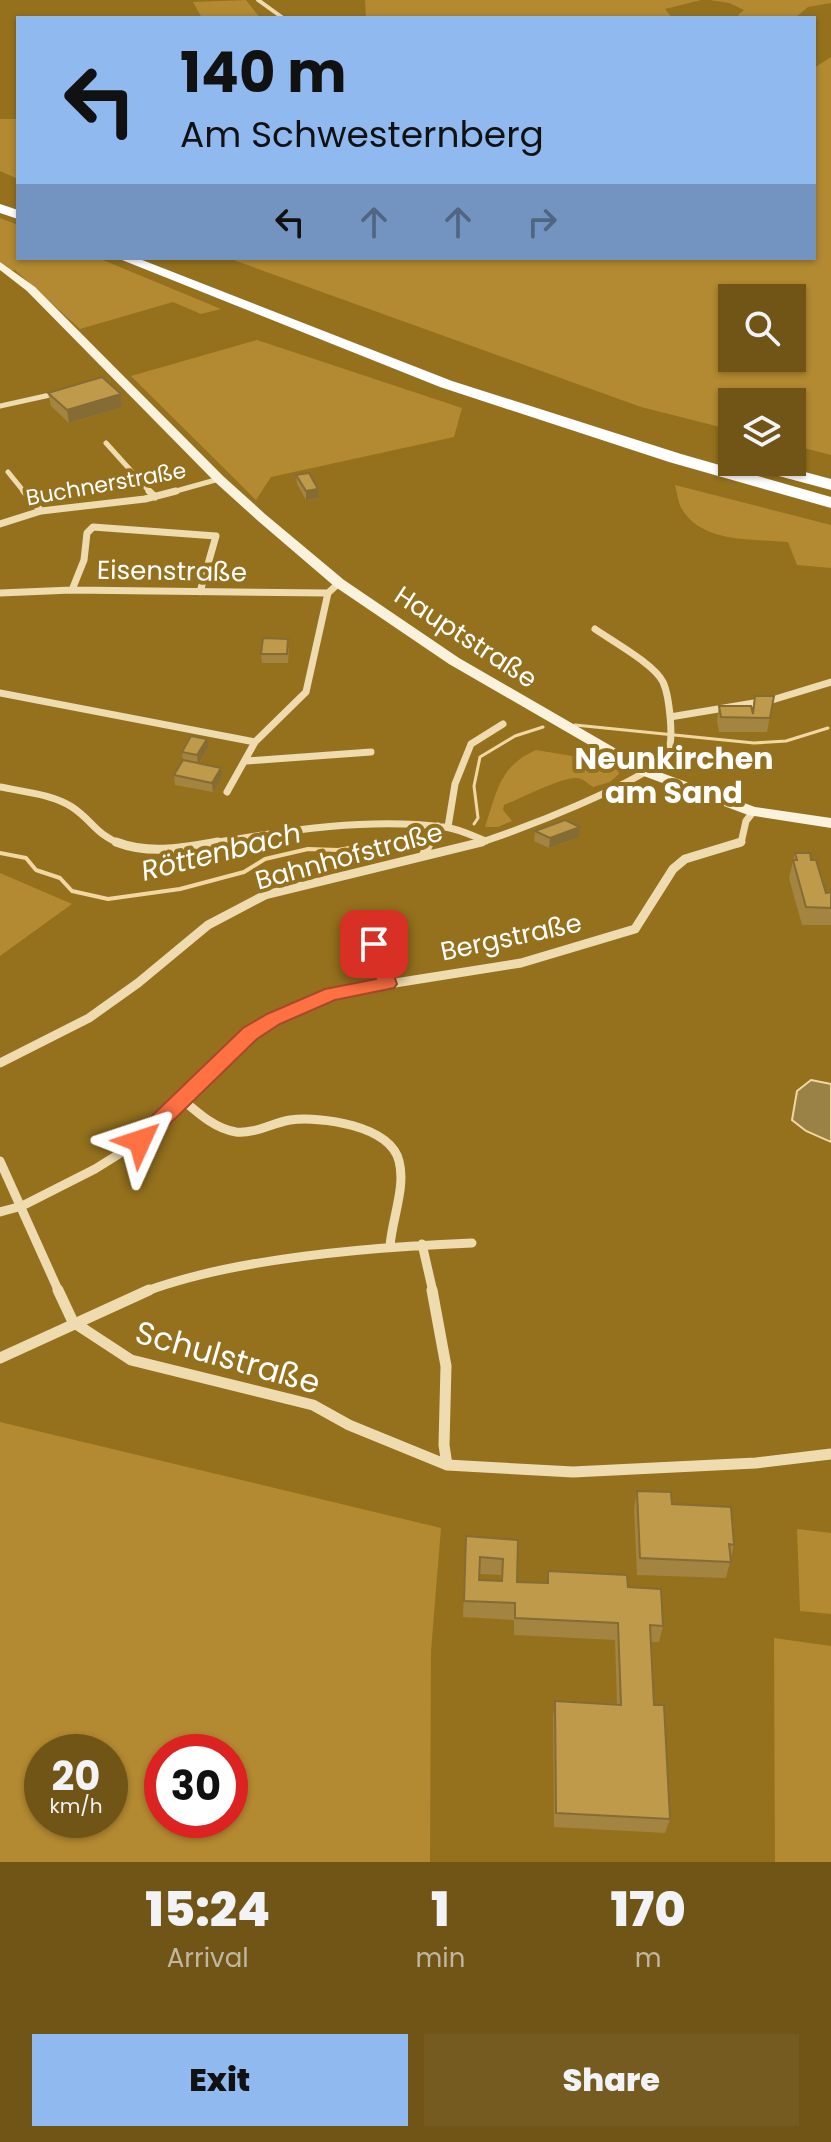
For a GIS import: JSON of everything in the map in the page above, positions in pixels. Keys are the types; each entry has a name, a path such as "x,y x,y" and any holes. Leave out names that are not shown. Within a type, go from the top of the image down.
{"highway":[{"path":"129,260 446,384 675,458 831,503"},
{"path":"165,260 465,375 718,454"},
{"path":"799,476 831,485"}],"main road":[{"name":"Hauptstraße","path":"0,265 31,289 219,479 339,583 454,661 572,732 646,772 753,812 831,823"}],"street":[{"path":"258,0 280,16"},
{"path":"103,380 117,375"},
{"path":"0,406 61,392"},
{"path":"106,443 155,497"},
{"path":"8,472 41,511"},
{"name":"Buchnerstraße","path":"0,524 41,511 155,497 219,479"},
{"path":"72,590 84,560 87,533 93,527 216,536 200,592"},
{"path":"227,792 255,742 306,692 328,593 339,583"},
{"name":"Eisenstraße","path":"0,593 72,590 328,593"},
{"path":"595,629 655,672 668,694 670,717 748,705 802,693 831,682"},
{"path":"0,693 255,742"},
{"name":"Bahnhofstraße","path":"0,1063 89,1018 138,983 208,925 265,895 486,841 529,826 646,772 661,763 670,750 670,717"},
{"path":"448,827 455,784 471,744 503,724"},
{"path":"247,761 371,752"},
{"path":"0,787 58,799 75,809 101,836 137,850 176,849 306,827 396,823 448,827 486,841"},
{"name":"Bergstraße","path":"0,1212 22,1206 95,1169 140,1141 184,1101 221,1058 250,1034 274,1019 332,993 521,963 635,929 673,869 685,859 741,843 746,821 753,812"},
{"path":"424,854 438,826"},
{"path":"374,944 387,984"},
{"path":"184,1101 225,1130 253,1131 308,1118 352,1124 383,1139 398,1158 399,1168 390,1246"},
{"path":"0,1161 73,1322"},
{"path":"0,1358 73,1322 165,1284 221,1271 390,1246 472,1243"},
{"path":"422,1244 443,1337 447,1387 444,1452 447,1465"},
{"name":"Schulstraße","path":"73,1322 131,1360 313,1405 349,1425 447,1465 573,1472 756,1463 831,1454"}],"shaded area":[{"path":"246,0 258,16 201,16 193,2"},
{"path":"365,0 701,0 665,9 670,16 366,16"},
{"path":"710,0 831,0 831,3 808,7 797,16 739,16 744,10 729,3"},
{"path":"831,57 831,455 806,449 806,388 718,388 718,426 641,407 234,260 816,260 816,67"},
{"path":"0,119 16,119 16,178 0,171"},
{"path":"0,218 16,224 16,260 103,260 221,309 201,314 173,302 80,329 15,270 0,271"},
{"path":"257,340 462,408 454,437 271,477 256,500 131,376"},
{"path":"675,485 831,525 831,568 797,565 788,542 729,537 702,528 682,509"},
{"path":"536,750 578,757 592,751 618,766 619,774 610,782 593,787 576,778 550,785 504,805 503,810 512,821 498,827 485,827 501,781 514,764"},
{"path":"0,873 72,904 0,956"},
{"path":"811,1080 831,1084 831,1142 806,1131 792,1120 797,1091"},
{"path":"0,1422 441,1528 431,1651 430,1862 0,1862"},
{"path":"797,1529 831,1533 831,1614 800,1611"},
{"path":"774,1638 831,1646 831,1862 775,1862"}],"building":[{"path":"102,377 121,394 67,410 48,393"},
{"path":"309,473 318,489 306,491 296,475"},
{"path":"263,638 288,639 287,654 261,654"},
{"path":"755,696 774,696 770,718 721,717 719,706 751,706 753,714"},
{"path":"191,736 207,739 197,755 182,752"},
{"path":"183,760 221,768 212,783 174,775"},
{"path":"565,820 580,827 550,838 535,831"},
{"path":"795,853 810,853 811,860 816,860 826,893 831,892 831,908 806,907 793,860 797,860"},
{"path":"637,1491 671,1492 672,1504 731,1507 734,1545 729,1544 731,1562 640,1558"},
{"path":"466,1536 518,1540 517,1582 548,1583 548,1571 627,1575 628,1587 661,1589 663,1626 650,1625 654,1705 664,1705 670,1819 556,1813 555,1701 621,1705 618,1623 515,1618 515,1603 464,1601","holes":["480,1557 503,1559 502,1581 479,1580"]}],"waterway":[{"name":"Röttenbach","path":"575,725 754,743 786,741 828,728"},
{"name":"Röttenbach","path":"474,824 478,818 474,786 480,757 515,736 543,727"},
{"name":"Röttenbach","path":"378,843 416,839"},
{"name":"Röttenbach","path":"378,843 383,842"},
{"name":"Röttenbach","path":"0,853 26,858 36,870 60,878 72,891 108,899 180,889 244,872 265,859 308,849 338,850 378,843"},
{"name":"Röttenbach","path":"367,844 378,843"}],"district":[{"name":"Neunkirchen am Sand","path":"674,775"}],"route":[{"path":"140,1141 184,1101 221,1058 250,1034 274,1019 332,993 387,984 374,944"}]}
